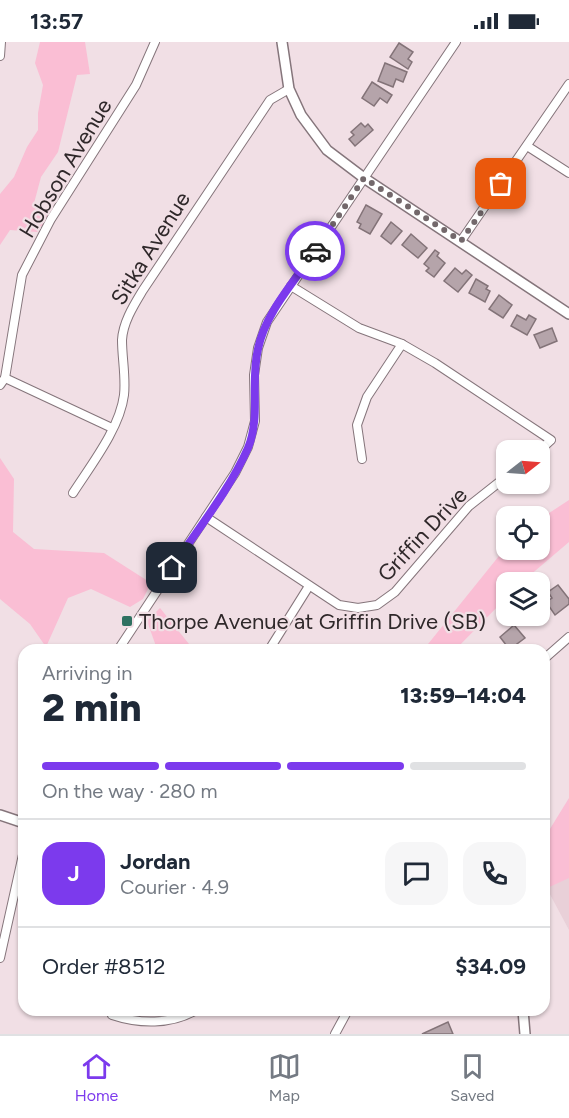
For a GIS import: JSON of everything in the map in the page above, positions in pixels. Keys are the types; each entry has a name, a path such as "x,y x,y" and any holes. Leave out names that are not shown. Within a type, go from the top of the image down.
{"street":[{"path":"0,56 1,42"},
{"name":"Hobson Avenue","path":"2,381 22,275 51,219 136,85 155,42"},
{"path":"282,42 289,89 301,115 327,150 364,178 569,314"},
{"path":"122,644 235,473 248,447 255,421 254,375 258,348 267,322 456,42"},
{"path":"461,241 569,84"},
{"name":"Sitka Avenue","path":"73,493 103,447 124,395 122,338 129,315 149,280 270,100 289,89"},
{"path":"527,146 569,173"},
{"path":"291,286 359,328 402,344 550,441"},
{"path":"362,459 357,425 367,398 402,344"},
{"path":"2,381 112,428"},
{"name":"Griffin Drive","path":"206,517 339,605 358,608 377,605 395,592 469,506 496,485"},
{"path":"273,644 309,586"},
{"path":"550,654 569,637"},
{"path":"0,815 18,821"},
{"path":"0,958 18,877"},
{"path":"115,1016 146,1022 171,1020 181,1016"},
{"path":"335,1034 345,1016"},
{"path":"524,1016 525,1034"}],"shaded area":[{"path":"40,42 85,42 90,74 77,75 58,152 41,177 33,207 50,215 37,232 10,230 0,245 0,194 14,177 27,147 38,130 38,113 43,85 35,63"},
{"path":"0,458 14,479 13,532 34,549 104,553 151,583 143,599 130,607 91,589 68,598 47,644 44,644 30,624 0,599"},
{"path":"569,500 569,542 550,558 550,512"},
{"path":"496,560 548,560 534,572 496,572 496,608 461,644 428,644"},
{"path":"160,608 189,644 155,644 147,621"},
{"path":"569,798 569,878 550,887 550,829"},
{"path":"569,805 569,930 550,894 550,835"}],"building":[{"path":"399,43 413,52 408,59 412,62 408,69 390,57"},
{"path":"385,63 407,72 403,82 396,79 393,87 378,81"},
{"path":"372,82 392,95 387,103 380,98 374,106 362,98"},
{"path":"361,123 365,127 368,124 373,130 355,146 349,139 354,135 351,132"},
{"path":"366,205 382,214 370,234 359,228 361,224 357,222"},
{"path":"391,222 402,231 391,244 381,236"},
{"path":"411,234 427,248 418,258 402,245"},
{"path":"435,250 439,253 437,256 445,263 434,277 426,271 429,268 424,264"},
{"path":"455,268 462,274 466,270 472,275 458,292 444,281"},
{"path":"476,279 488,286 486,289 490,291 485,302 469,293"},
{"path":"499,295 512,305 503,318 489,309"},
{"path":"517,315 526,320 529,315 536,319 527,335 511,326"},
{"path":"552,328 557,341 540,348 534,335"},
{"path":"558,585 569,599 569,604 555,615 550,608 552,598 550,591"},
{"path":"513,626 525,638 517,644 505,644 500,637"},
{"path":"448,1022 453,1034 422,1034"}],"way so far":[{"path":"315,251 364,178 461,241 501,184"}],"place":[{"name":"Thorpe Avenue at Griffin Drive (SB)","path":"127,621"}],"route":[{"path":"172,568 235,473 248,447 255,421 254,375 258,348 267,322 315,251"}]}
